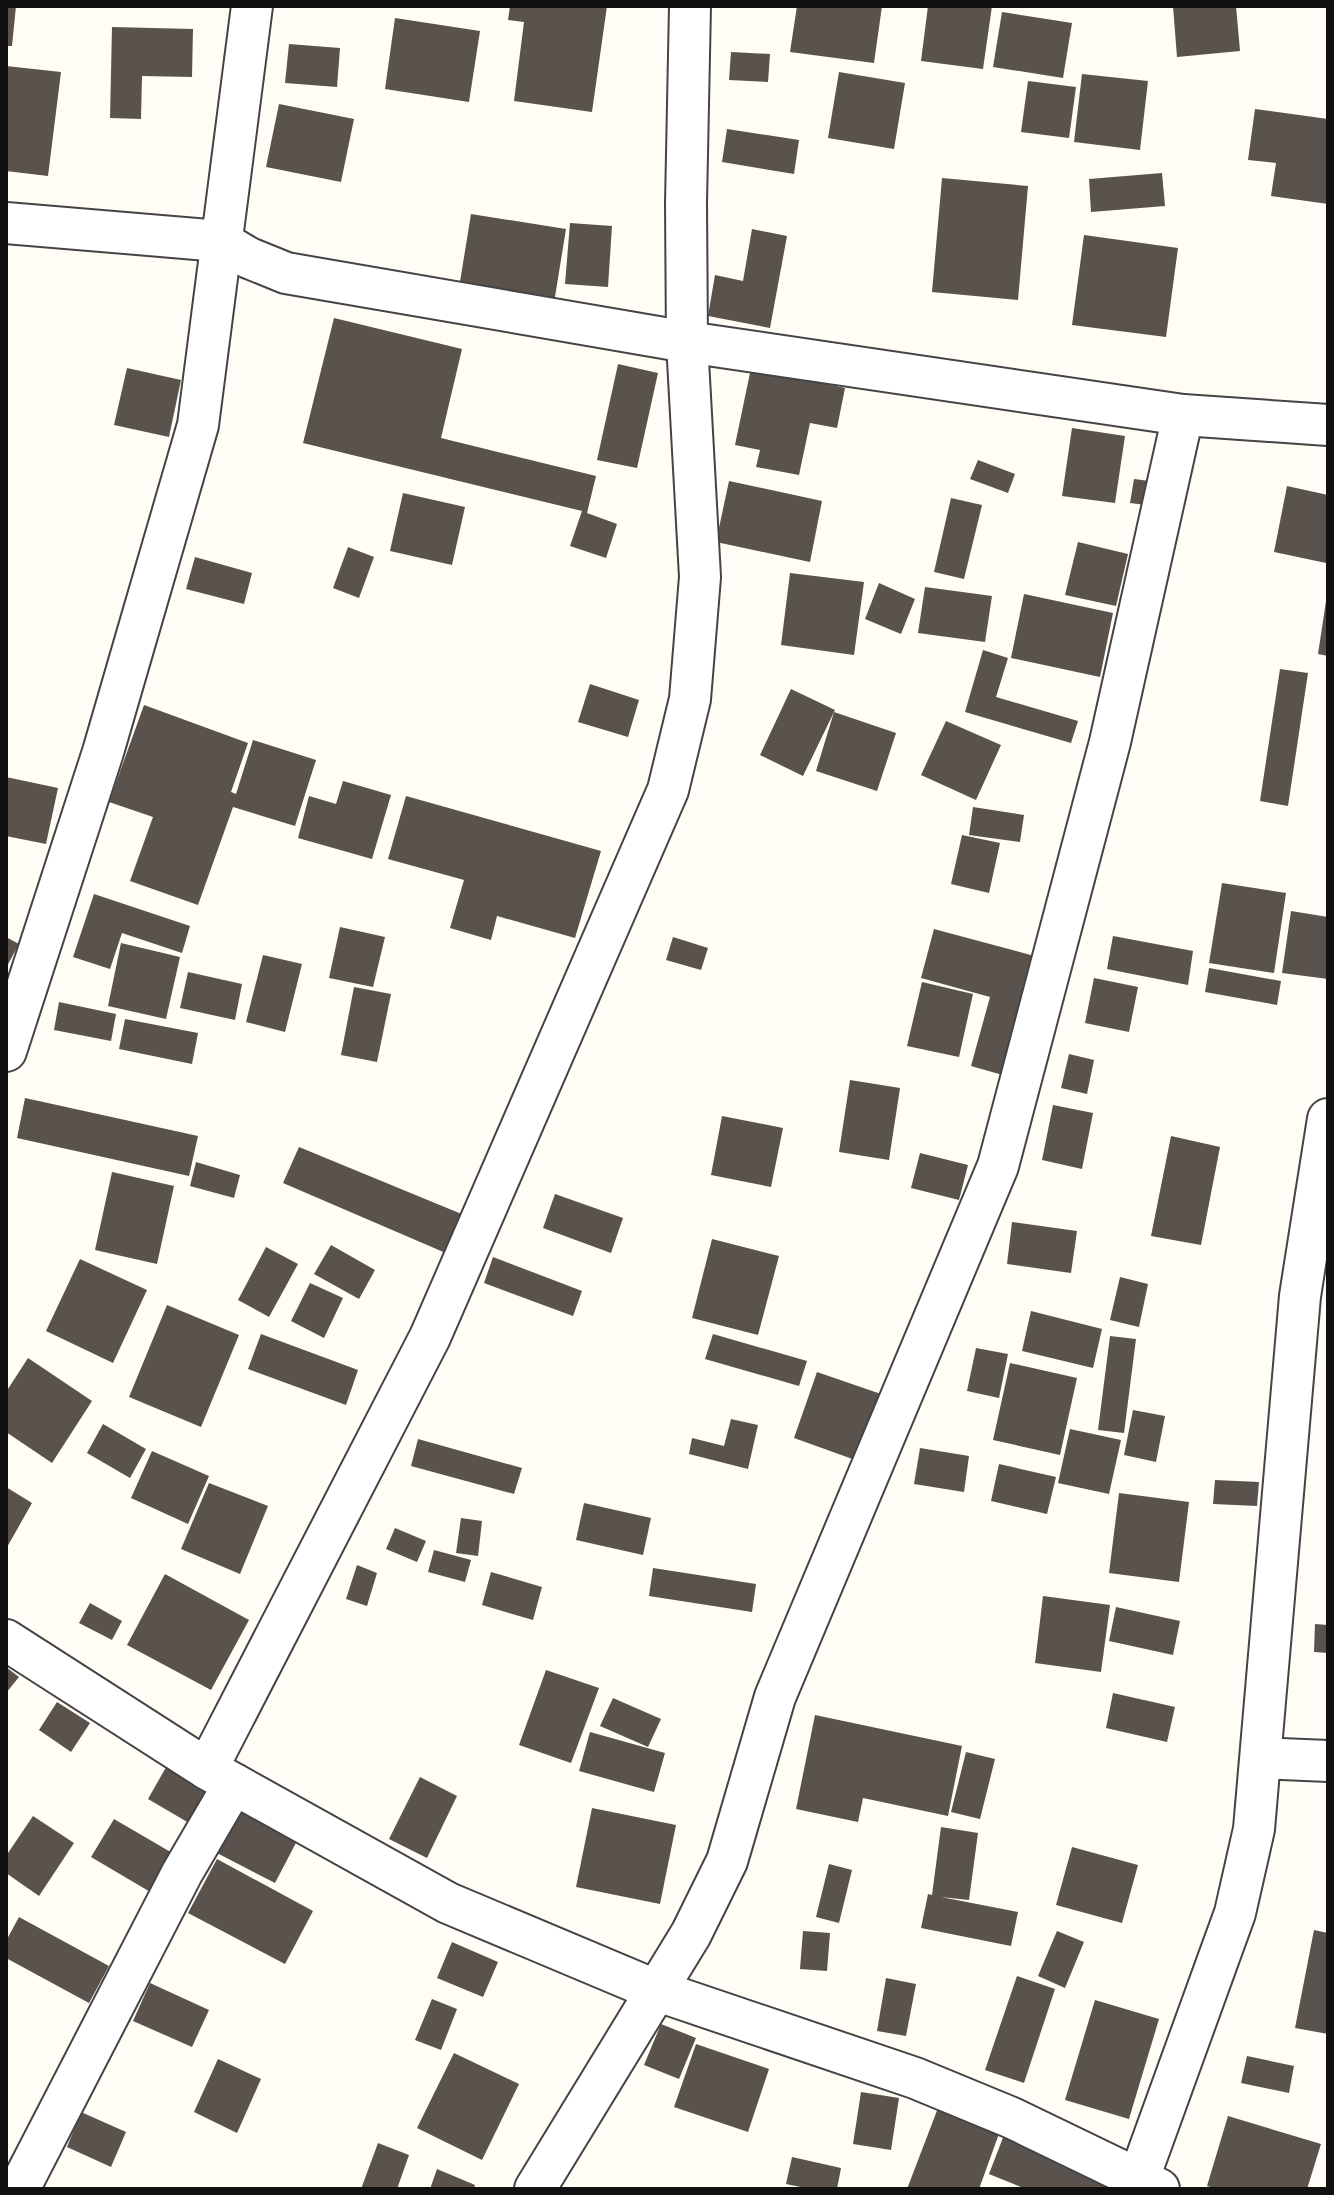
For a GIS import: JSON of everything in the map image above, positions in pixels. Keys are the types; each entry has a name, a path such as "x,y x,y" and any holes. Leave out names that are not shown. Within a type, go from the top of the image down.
{"street":[{"path":"6,1051 103,752 198,425 252,6"},
{"path":"19,2189 182,1873 221,1777 430,1337 668,790 690,699 700,577 687,342 690,6"},
{"path":"6,223 220,241 249,258 286,273 687,342 1183,415 1328,425"},
{"path":"535,2189 691,1934 727,1861 775,1697 998,1166 1110,742 1183,415"},
{"path":"6,1640 221,1777 448,1903 655,1990 915,2078 1012,2118 1144,2185 1235,1913 1254,1829 1300,1296 1328,1119"},
{"path":"1261,1758 1328,1761"}],"building":[{"path":"6,6 16,6 12,46 6,46"},
{"path":"510,6 607,6 592,112 514,101 524,22 508,20"},
{"path":"797,6 882,6 874,63 790,52"},
{"path":"928,6 992,6 983,69 921,61"},
{"path":"1173,6 1236,6 1240,51 1177,57"},
{"path":"1002,12 1072,23 1063,78 993,67"},
{"path":"395,18 480,31 469,102 385,89"},
{"path":"112,27 193,29 192,77 142,76 141,119 110,118"},
{"path":"289,44 340,48 337,87 285,83"},
{"path":"731,52 770,54 768,82 729,80"},
{"path":"6,66 61,72 48,176 6,171"},
{"path":"839,72 905,83 894,149 828,138"},
{"path":"1082,74 1148,81 1140,150 1074,142"},
{"path":"1028,81 1076,87 1069,138 1021,132"},
{"path":"279,104 354,119 341,182 266,167"},
{"path":"1255,109 1328,119 1328,204 1271,196 1276,163 1248,160"},
{"path":"727,129 799,140 794,174 722,162"},
{"path":"1162,173 1165,206 1091,212 1089,179"},
{"path":"942,178 1028,186 1018,300 932,292"},
{"path":"471,214 566,229 554,303 459,288"},
{"path":"570,223 612,226 608,287 565,284"},
{"path":"752,229 787,236 770,328 708,316 715,275 743,281"},
{"path":"1084,235 1178,248 1166,337 1072,325"},
{"path":"334,318 462,349 441,438 596,476 587,513 617,524 606,558 570,546 582,511 303,443"},
{"path":"618,364 658,373 637,468 597,460"},
{"path":"127,368 181,380 169,437 114,425"},
{"path":"751,368 845,388 837,428 810,423 799,475 756,467 760,450 735,445"},
{"path":"1072,428 1125,436 1115,503 1062,496"},
{"path":"978,460 1015,474 1008,493 970,479"},
{"path":"1134,479 1165,483 1162,507 1130,503"},
{"path":"729,481 822,501 810,562 716,542"},
{"path":"1287,486 1328,495 1326,563 1274,552"},
{"path":"403,493 465,507 452,565 390,551"},
{"path":"951,498 982,505 964,579 934,572"},
{"path":"1078,542 1128,554 1116,606 1065,595"},
{"path":"348,547 374,557 359,598 333,588"},
{"path":"195,557 252,573 244,604 186,589"},
{"path":"790,573 864,582 854,655 781,645"},
{"path":"879,583 915,599 901,634 865,619"},
{"path":"925,587 992,596 985,642 918,633"},
{"path":"1024,594 1113,613 1100,677 1011,658"},
{"path":"1328,601 1328,656 1318,654"},
{"path":"983,650 1008,658 996,697 1078,721 1071,743 965,712"},
{"path":"1280,669 1308,673 1288,806 1260,801"},
{"path":"590,684 639,700 628,737 578,722"},
{"path":"791,689 835,710 803,776 760,755"},
{"path":"144,705 248,743 231,792 236,794 253,740 316,760 295,826 233,807 198,905 130,881 153,817 109,802"},
{"path":"834,712 896,733 877,791 816,771"},
{"path":"946,721 1001,745 976,800 921,775"},
{"path":"6,777 58,788 46,844 6,836"},
{"path":"343,781 391,795 372,859 298,838 309,796 336,804"},
{"path":"406,796 601,851 575,938 497,916 491,940 450,928 464,880 388,859"},
{"path":"973,807 1024,815 1020,842 969,835"},
{"path":"962,835 1000,843 989,893 951,884"},
{"path":"1222,883 1286,893 1274,973 1209,963"},
{"path":"94,894 190,926 182,953 122,933 110,969 73,957"},
{"path":"1291,911 1328,917 1328,979 1282,973"},
{"path":"340,927 385,937 373,987 329,978"},
{"path":"934,929 1038,957 1006,1076 971,1066 990,997 921,978"},
{"path":"1113,936 1193,951 1188,985 1107,969"},
{"path":"6,937 19,944 6,968"},
{"path":"673,937 708,948 701,970 666,960"},
{"path":"121,943 180,957 166,1019 108,1006"},
{"path":"263,955 302,964 285,1032 246,1022"},
{"path":"1209,968 1281,981 1277,1005 1205,992"},
{"path":"188,972 242,984 235,1020 180,1008"},
{"path":"1094,978 1138,987 1129,1032 1085,1023"},
{"path":"922,982 973,994 959,1057 907,1046"},
{"path":"354,987 391,994 377,1062 341,1055"},
{"path":"59,1002 116,1014 111,1041 54,1030"},
{"path":"125,1019 198,1033 192,1064 119,1049"},
{"path":"1069,1054 1094,1060 1087,1094 1061,1088"},
{"path":"850,1080 900,1088 889,1160 839,1152"},
{"path":"25,1098 198,1136 189,1176 17,1138"},
{"path":"1053,1105 1093,1113 1082,1169 1042,1160"},
{"path":"722,1116 783,1128 771,1187 711,1175"},
{"path":"1171,1136 1220,1147 1201,1245 1151,1236"},
{"path":"299,1147 464,1215 448,1254 283,1183"},
{"path":"920,1153 968,1165 959,1200 911,1188"},
{"path":"196,1162 240,1175 234,1198 190,1186"},
{"path":"112,1172 174,1186 157,1264 95,1250"},
{"path":"555,1194 623,1218 611,1253 543,1228"},
{"path":"1012,1222 1077,1231 1071,1273 1007,1264"},
{"path":"712,1239 779,1256 758,1335 692,1318"},
{"path":"331,1245 375,1270 359,1299 314,1274"},
{"path":"266,1247 298,1264 269,1317 238,1300"},
{"path":"493,1257 582,1291 573,1316 484,1283"},
{"path":"80,1259 147,1290 113,1363 46,1331"},
{"path":"1120,1277 1148,1284 1139,1327 1110,1320"},
{"path":"310,1283 343,1298 324,1338 291,1321"},
{"path":"167,1305 239,1335 201,1427 129,1397"},
{"path":"1031,1311 1102,1329 1093,1368 1022,1351"},
{"path":"261,1334 358,1370 346,1405 248,1369"},
{"path":"713,1334 807,1361 799,1386 705,1359"},
{"path":"1110,1336 1136,1339 1124,1433 1098,1430"},
{"path":"976,1348 1008,1354 999,1398 967,1391"},
{"path":"28,1358 92,1401 52,1463 6,1432 6,1392"},
{"path":"1010,1363 1077,1378 1060,1455 993,1440"},
{"path":"817,1372 881,1394 858,1461 794,1438"},
{"path":"1133,1410 1165,1416 1156,1462 1124,1455"},
{"path":"731,1419 758,1425 748,1469 689,1454 692,1438 724,1446"},
{"path":"103,1424 146,1449 130,1478 87,1453"},
{"path":"1070,1429 1121,1440 1109,1494 1058,1483"},
{"path":"418,1439 522,1468 514,1494 411,1466"},
{"path":"920,1448 969,1456 964,1492 914,1484"},
{"path":"152,1451 209,1476 188,1524 131,1498"},
{"path":"999,1464 1056,1477 1047,1514 991,1501"},
{"path":"1215,1480 1259,1482 1257,1506 1213,1504"},
{"path":"209,1483 268,1506 240,1574 181,1549"},
{"path":"6,1487 32,1503 6,1549"},
{"path":"1119,1493 1189,1502 1179,1582 1109,1573"},
{"path":"584,1503 651,1518 643,1555 576,1540"},
{"path":"461,1518 482,1521 478,1556 456,1553"},
{"path":"395,1528 426,1541 417,1562 386,1549"},
{"path":"434,1550 471,1560 465,1582 428,1572"},
{"path":"357,1565 377,1573 367,1606 346,1599"},
{"path":"653,1568 756,1584 752,1612 649,1596"},
{"path":"491,1572 542,1587 533,1620 482,1605"},
{"path":"165,1574 249,1620 211,1690 127,1645"},
{"path":"1043,1596 1110,1605 1101,1672 1035,1663"},
{"path":"90,1603 122,1621 112,1640 79,1623"},
{"path":"1116,1607 1180,1621 1173,1655 1109,1641"},
{"path":"1315,1624 1328,1625 1328,1653 1314,1652"},
{"path":"6,1667 19,1677 6,1693"},
{"path":"546,1670 599,1688 571,1763 519,1745"},
{"path":"1113,1693 1175,1707 1167,1742 1106,1728"},
{"path":"613,1698 661,1719 648,1747 600,1726"},
{"path":"57,1702 90,1723 71,1752 39,1730"},
{"path":"815,1715 962,1746 948,1816 863,1798 858,1822 796,1809"},
{"path":"590,1732 665,1753 654,1792 579,1771"},
{"path":"966,1752 995,1759 980,1819 951,1812"},
{"path":"169,1762 210,1786 189,1823 148,1799"},
{"path":"420,1777 457,1796 427,1858 389,1839"},
{"path":"592,1808 676,1825 660,1904 576,1887"},
{"path":"239,1809 298,1839 275,1883 217,1853"},
{"path":"33,1816 74,1843 39,1896 6,1873 6,1856"},
{"path":"114,1819 174,1854 152,1893 91,1857"},
{"path":"941,1827 978,1833 969,1900 941,1897 1018,1912 1011,1946 921,1928 928,1894 932,1895"},
{"path":"1072,1847 1138,1865 1122,1923 1056,1905"},
{"path":"217,1859 313,1911 285,1964 188,1913"},
{"path":"829,1864 852,1870 839,1923 816,1917"},
{"path":"19,1917 109,1966 89,2003 6,1958 6,1941"},
{"path":"1314,1930 1328,1933 1328,2034 1295,2028"},
{"path":"803,1931 830,1933 827,1971 800,1969"},
{"path":"1057,1931 1084,1942 1065,1988 1038,1976"},
{"path":"452,1942 498,1962 483,1997 437,1978"},
{"path":"1017,1976 1055,1989 1024,2083 985,2070"},
{"path":"886,1978 916,1984 906,2036 877,2031"},
{"path":"150,1983 209,2010 192,2047 133,2021"},
{"path":"432,1999 457,2009 441,2050 415,2040"},
{"path":"1095,2000 1159,2019 1129,2119 1065,2100"},
{"path":"661,2024 696,2038 679,2079 644,2065"},
{"path":"696,2044 769,2069 748,2132 674,2107"},
{"path":"454,2053 519,2084 482,2160 417,2128"},
{"path":"1247,2056 1294,2066 1289,2093 1241,2083"},
{"path":"218,2059 261,2079 237,2133 194,2112"},
{"path":"861,2092 899,2098 891,2150 853,2144"},
{"path":"938,2108 1000,2131 979,2189 907,2189"},
{"path":"81,2112 126,2132 111,2167 67,2147"},
{"path":"1228,2116 1321,2144 1307,2189 1217,2189 1207,2186"},
{"path":"1004,2135 1114,2179 1110,2189 1026,2189 989,2174"},
{"path":"378,2143 409,2155 397,2189 361,2189"},
{"path":"792,2157 841,2168 837,2189 810,2189 786,2184"},
{"path":"437,2169 475,2185 474,2189 430,2189"}]}
